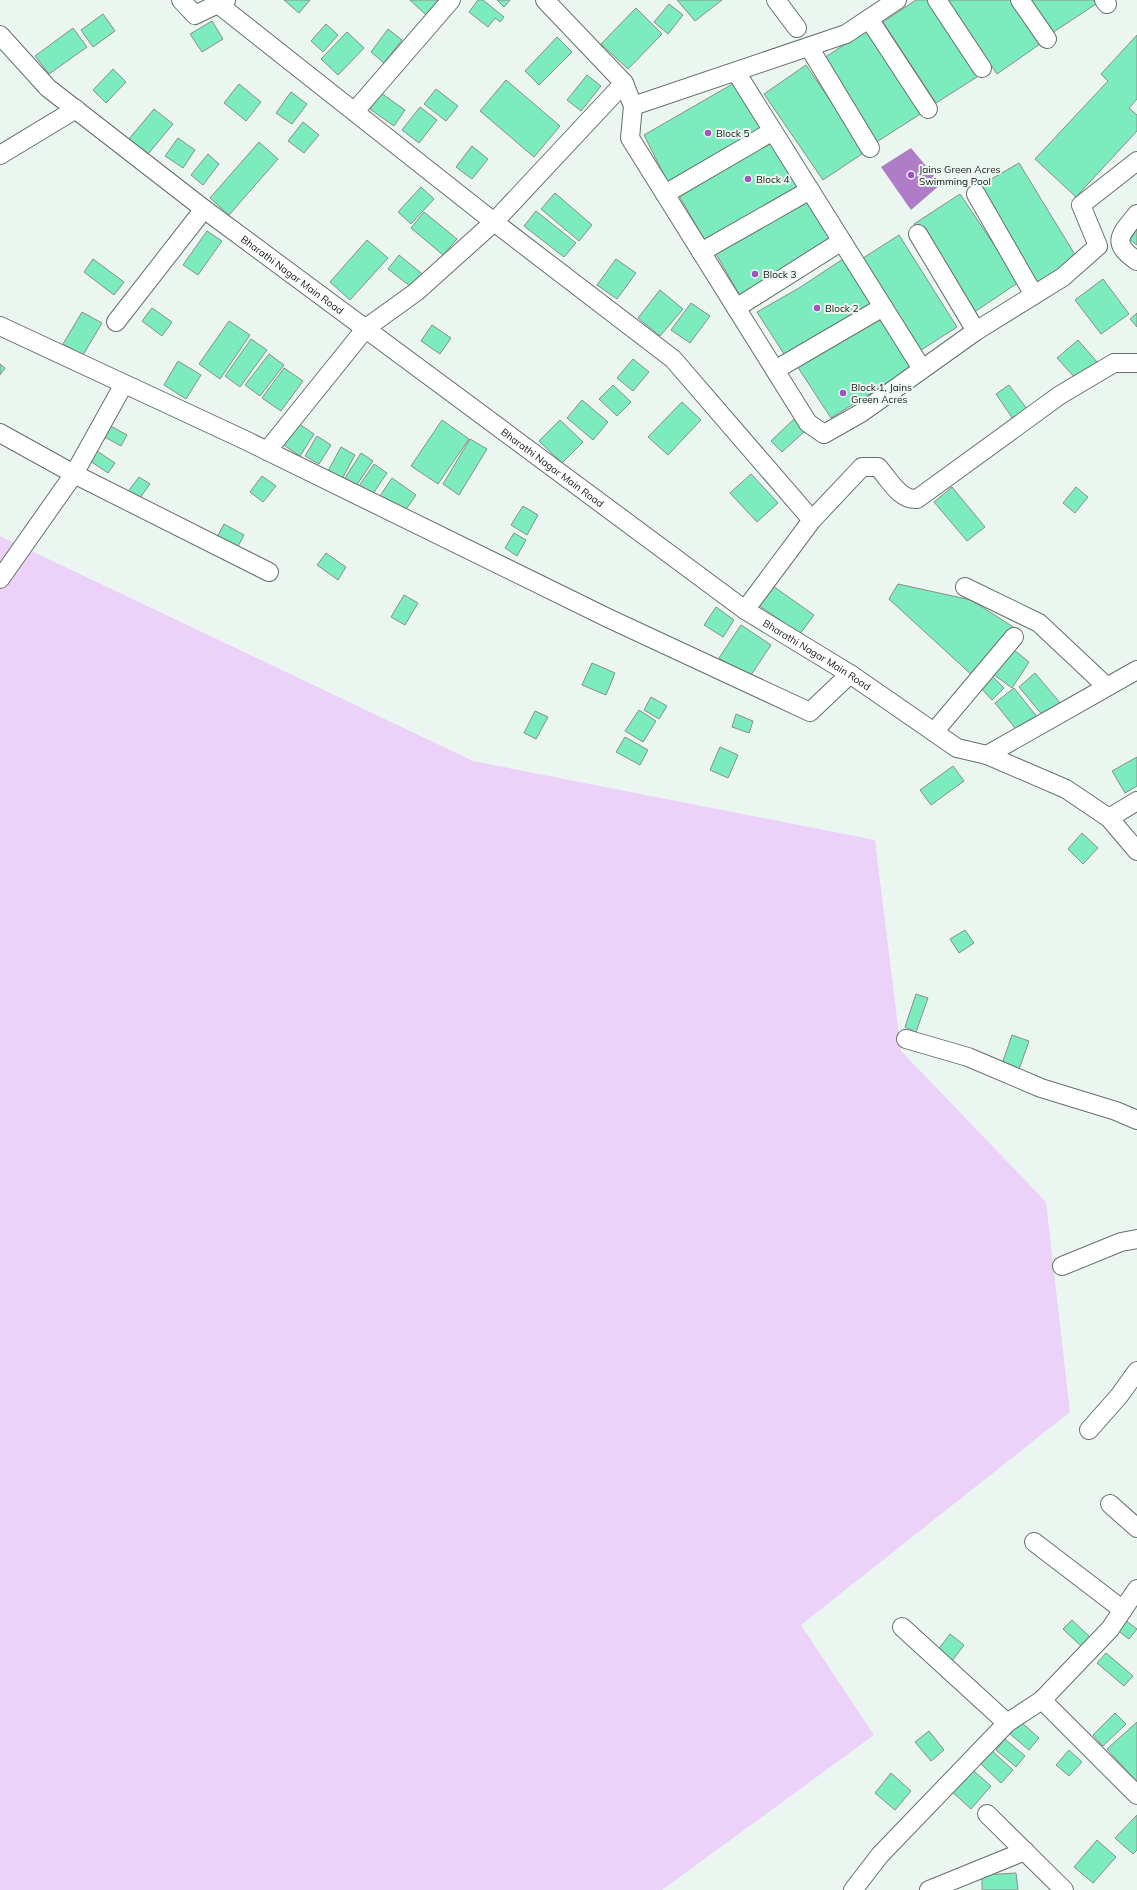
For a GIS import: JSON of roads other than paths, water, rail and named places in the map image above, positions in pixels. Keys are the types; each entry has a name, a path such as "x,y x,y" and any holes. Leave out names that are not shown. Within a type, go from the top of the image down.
{"street":[{"path":"181,0 195,15 222,2 494,222 674,359 812,520"},
{"path":"355,111 451,0"},
{"path":"545,0 624,83 633,106 630,138 808,423 824,434 862,413 976,331 1063,278 1098,246 1081,205 1137,161"},
{"path":"776,0 797,28"},
{"path":"633,106 846,34 897,0"},
{"path":"937,0 982,68"},
{"path":"1020,0 1047,39"},
{"path":"869,19 928,109"},
{"name":"Bharathi Nagar Main Road","path":"0,34 48,88 204,209 745,610 850,674 957,748 987,755 1066,789 1109,818 1137,851"},
{"path":"809,47 870,148"},
{"path":"736,72 922,369"},
{"path":"267,451 366,328 416,292 494,222 624,83"},
{"path":"0,155 76,109"},
{"path":"665,194 773,131"},
{"path":"702,252 810,190"},
{"path":"976,194 1034,295"},
{"path":"116,322 204,209"},
{"path":"1137,214 1123,231 1120,243 1124,252 1137,261"},
{"path":"918,234 976,331"},
{"path":"736,308 842,241"},
{"path":"775,370 884,307"},
{"path":"0,326 267,451 610,619 810,712 850,674"},
{"path":"745,610 812,520 862,467 878,467 903,497 909,500 916,499 1060,395 1114,363 1137,364"},
{"path":"0,579 74,474 124,384"},
{"path":"0,433 74,474 269,572"},
{"path":"965,587 1039,623 1106,686"},
{"path":"934,732 1014,637"},
{"path":"987,755 1106,686 1137,670"},
{"path":"1109,818 1137,801"},
{"path":"906,1039 968,1056 1041,1088 1109,1109 1137,1120"},
{"path":"1062,1266 1121,1242 1137,1239"},
{"path":"1089,1430 1119,1396 1137,1371"},
{"path":"1110,1504 1137,1527"},
{"path":"1034,1542 1123,1610"},
{"path":"854,1890 880,1855 1007,1723 1042,1700 1110,1630 1137,1589"},
{"path":"902,1627 1007,1723"},
{"path":"1042,1700 1137,1796"},
{"path":"987,1814 1064,1890"},
{"path":"929,1890 1025,1852"}],"place":[{"name":"Block 5","path":"708,133"},
{"name":"Jains Green Acres Swimming Pool","path":"911,175"},
{"name":"Block 4","path":"748,179"},
{"name":"Block 3","path":"755,274"},
{"name":"Block 2","path":"817,308"},
{"name":"Block 1, Jains Green Acres","path":"843,393"}]}
